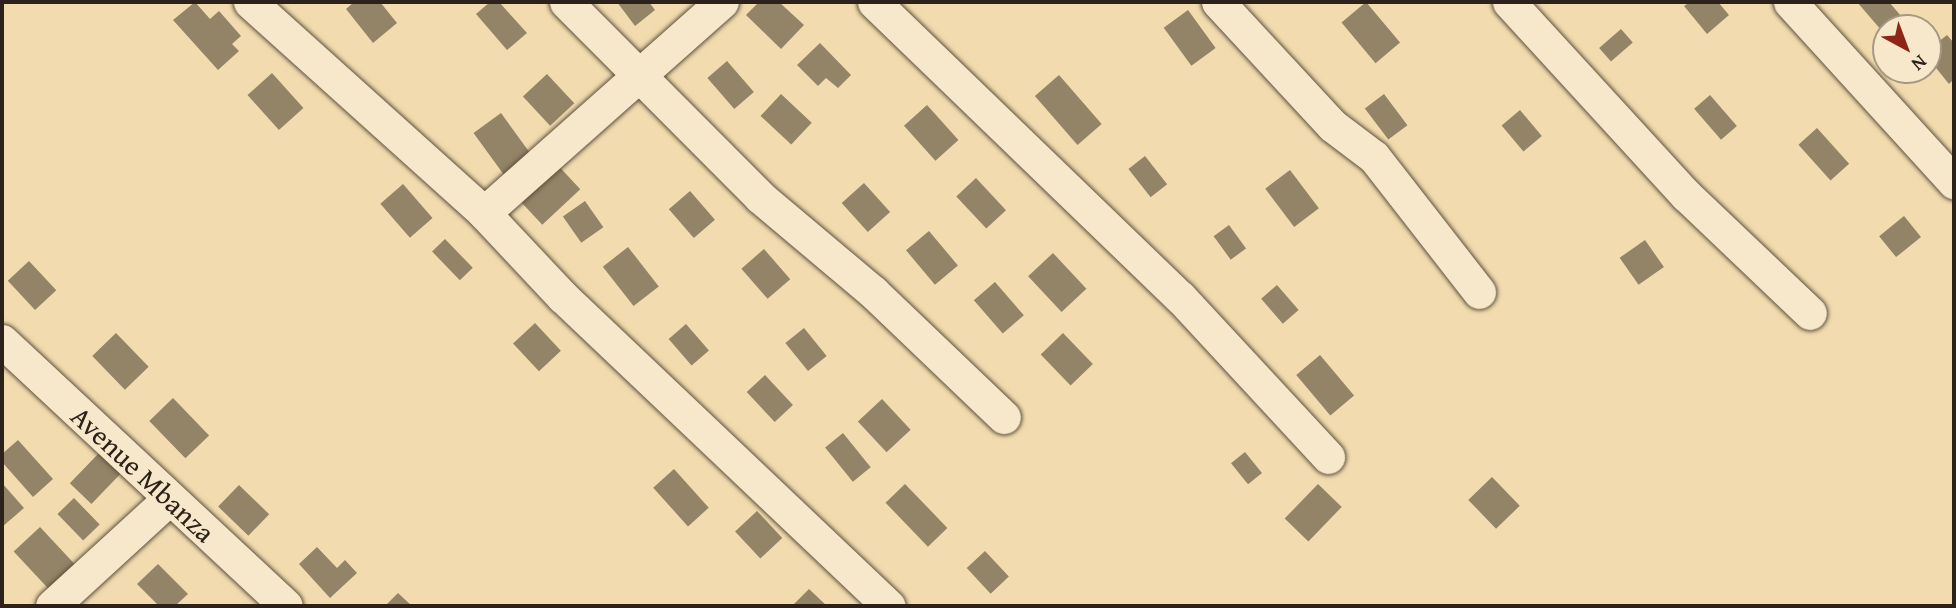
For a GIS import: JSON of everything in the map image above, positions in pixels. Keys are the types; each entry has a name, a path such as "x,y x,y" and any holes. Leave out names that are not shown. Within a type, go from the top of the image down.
{"street":[{"path":"250,2 484,213 563,297 889,606"},
{"path":"566,2 760,197 873,292 1004,417"},
{"path":"484,213 722,2"},
{"path":"874,2 1180,297 1328,457"},
{"path":"1218,2 1333,125 1374,157 1479,292"},
{"path":"1509,2 1686,195 1810,313"},
{"path":"1790,2 1954,182"},
{"name":"Avenue Mbanza","path":"2,341 286,606"},
{"path":"52,606 170,498"}],"building":[{"path":"195,2 210,19 219,11 241,36 232,44 239,51 218,70 173,20"},
{"path":"354,2 380,2 397,23 373,43 346,9"},
{"path":"490,2 499,2 527,33 507,50 476,14"},
{"path":"617,2 649,2 655,10 635,26"},
{"path":"759,2 779,2 804,25 781,49 746,15"},
{"path":"1366,2 1400,43 1376,63 1341,23"},
{"path":"1690,2 1718,2 1729,15 1707,34 1684,6"},
{"path":"1857,2 1889,2 1899,14 1872,14 1872,19"},
{"path":"1188,10 1216,48 1191,66 1164,28"},
{"path":"1621,29 1633,43 1611,62 1599,48"},
{"path":"1947,35 1954,43 1954,79 1949,84 1942,75 1942,39"},
{"path":"820,43 851,75 838,88 826,78 818,86 797,65"},
{"path":"727,61 754,92 734,109 707,78"},
{"path":"272,73 303,108 279,130 247,95"},
{"path":"547,74 574,103 550,126 523,97"},
{"path":"1059,75 1102,124 1077,145 1035,96"},
{"path":"781,94 812,123 791,145 761,116"},
{"path":"1384,94 1407,125 1388,140 1365,108"},
{"path":"1710,95 1737,126 1721,140 1694,109"},
{"path":"927,105 958,140 935,161 904,126"},
{"path":"1520,110 1542,136 1523,151 1502,125"},
{"path":"501,113 532,156 505,176 473,133"},
{"path":"1817,128 1849,164 1831,180 1798,145"},
{"path":"1145,156 1167,184 1151,197 1128,169"},
{"path":"553,160 580,189 542,225 515,195"},
{"path":"1290,170 1319,208 1294,227 1265,189"},
{"path":"976,178 1006,210 986,229 956,196"},
{"path":"864,183 890,212 868,232 842,203"},
{"path":"403,184 433,218 410,238 380,204"},
{"path":"690,191 715,220 694,238 669,209"},
{"path":"585,201 603,227 581,243 563,216"},
{"path":"1904,216 1921,237 1896,257 1879,236"},
{"path":"1229,225 1246,248 1231,260 1214,236"},
{"path":"929,231 958,265 935,285 906,250"},
{"path":"445,239 473,268 460,280 432,252"},
{"path":"1645,240 1664,267 1639,285 1620,258"},
{"path":"628,247 659,286 634,306 603,267"},
{"path":"764,249 790,279 768,299 741,269"},
{"path":"1053,253 1086,289 1062,312 1028,276"},
{"path":"29,261 56,290 35,310 8,281"},
{"path":"995,282 1024,315 1003,334 974,300"},
{"path":"1277,285 1299,310 1283,324 1261,299"},
{"path":"535,323 561,351 539,371 513,343"},
{"path":"686,324 709,350 692,366 669,339"},
{"path":"804,328 827,356 808,371 785,343"},
{"path":"116,333 149,367 125,390 92,356"},
{"path":"1063,333 1093,364 1071,385 1041,355"},
{"path":"1320,355 1354,396 1330,416 1296,375"},
{"path":"765,375 793,405 775,422 747,392"},
{"path":"173,398 209,435 185,458 149,421"},
{"path":"882,399 911,430 887,452 858,422"},
{"path":"843,433 871,467 853,482 825,447"},
{"path":"18,440 53,479 33,497 2,462 2,454"},
{"path":"1245,452 1262,473 1248,484 1231,463"},
{"path":"99,453 121,474 91,504 70,483"},
{"path":"674,469 709,508 688,526 653,488"},
{"path":"1492,477 1520,506 1496,529 1468,500"},
{"path":"2,483 24,508 2,527"},
{"path":"905,484 947,528 928,547 886,503"},
{"path":"1318,484 1342,507 1308,541 1285,519"},
{"path":"239,485 269,514 248,536 218,507"},
{"path":"74,498 100,525 83,541 57,514"},
{"path":"757,511 782,538 760,559 735,531"},
{"path":"40,527 75,564 48,589 14,552"},
{"path":"317,547 337,568 345,560 357,573 330,598 299,564"},
{"path":"985,551 1009,577 991,594 967,568"},
{"path":"158,564 188,594 175,606 159,606 137,584"},
{"path":"809,589 827,606 792,606"},
{"path":"398,593 412,606 385,606"}]}
